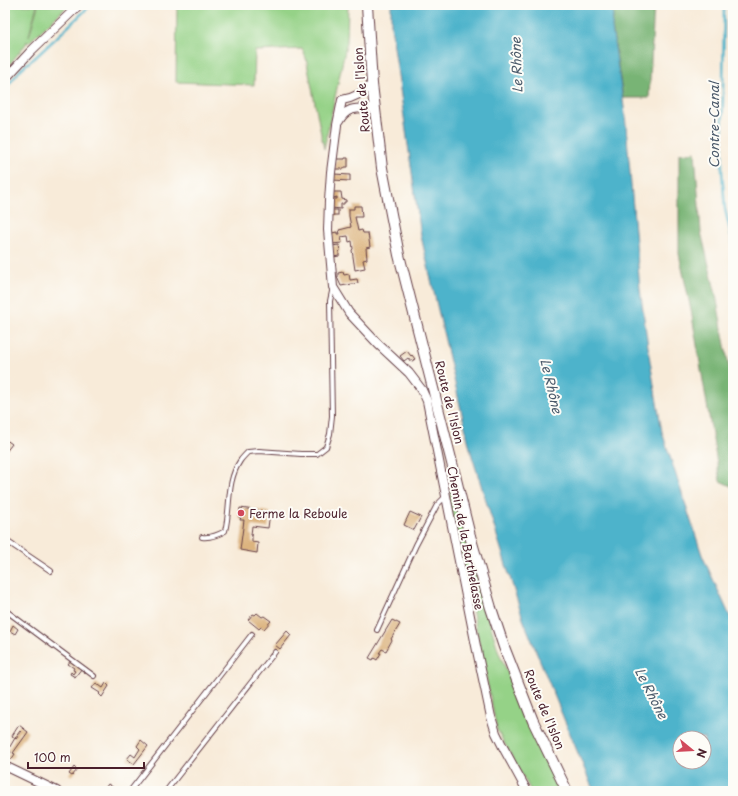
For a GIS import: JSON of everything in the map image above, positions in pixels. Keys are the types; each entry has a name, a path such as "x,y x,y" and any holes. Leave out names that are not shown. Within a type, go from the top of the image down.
{"street":[{"path":"5,79 31,51 79,5"},
{"name":"Route de l'Islon","path":"367,5 372,84 382,168 399,255 470,536 504,647 533,720 567,791"},
{"name":"Chemin de la Barthelasse","path":"372,84 362,93 349,99 342,100 337,125 331,172 328,230 333,287 349,313 378,344 409,372 422,390 427,400 491,716 499,739 527,791"},
{"path":"337,125 348,110 354,108 375,108"},
{"path":"5,766 57,791"}],"lane":[{"path":"202,537 206,538 219,535 225,531 232,477 240,461 248,452 259,451 317,454 326,447 330,434 332,416 330,301 333,287"},
{"path":"377,630 416,545 437,505 446,497"},
{"path":"5,540 51,571"},
{"path":"5,610 94,676"},
{"path":"130,791 252,634"},
{"path":"166,791 275,652"}],"green space":[{"path":"7,5 37,5 29,36 38,5 69,5 28,43 27,41 5,70 5,11"},
{"path":"177,5 348,5 347,41 324,149 306,58 302,49 255,51 254,85 176,82"},
{"path":"614,5 654,5 649,98 623,98 612,27"},
{"path":"695,152 701,232 716,295 733,388 733,487 720,481 691,310 679,254 679,154"},
{"path":"450,488 456,499 499,653 561,791 531,791 497,730 450,502"}],"water":[{"name":"Le Rhône","path":"391,5 614,5 612,27 625,114 640,289 662,432 702,555 733,623 733,791 595,791 591,785 523,619 471,453 421,236 391,26"}],"building":[{"path":"348,158 348,167 345,167 344,169 335,169 336,159"},
{"path":"334,174 350,175 350,181 333,180"},
{"path":"333,192 341,192 342,199 346,200 344,204 341,204 341,209 332,208 333,199 337,199 337,197 333,198"},
{"path":"354,206 361,206 362,217 355,217 358,231 362,230 363,233 368,233 370,247 366,248 367,259 363,260 365,268 355,270 352,241 349,242 348,236 341,237 342,243 332,244 332,233 337,232 337,234 340,234 339,230 351,227 349,209 354,209"},
{"path":"332,210 338,210 338,215 332,215"},
{"path":"339,245 339,256 333,257 332,246"},
{"path":"343,272 344,275 349,274 350,280 357,279 358,283 341,286 337,277 338,273"},
{"path":"407,351 415,359 411,362 408,358 404,361 400,356"},
{"path":"5,439 12,444 5,453"},
{"path":"240,508 270,512 268,528 252,526 252,542 258,543 257,553 240,550 244,520 240,520 241,517 239,517"},
{"path":"410,512 421,517 414,530 404,525"},
{"path":"257,613 271,621 264,629 261,627 259,629 248,620 253,614 255,615"},
{"path":"392,620 400,624 386,651 382,649 377,660 374,658 373,660 369,658"},
{"path":"13,625 18,629 15,634 10,631"},
{"path":"287,631 291,635 280,649 275,645"},
{"path":"71,660 82,668 75,677 70,674 71,672 73,674 75,671 73,670 74,668 68,664"},
{"path":"96,683 103,688 106,683 109,686 102,697 99,694 100,693 92,688"},
{"path":"19,725 28,732 13,753 15,754 11,760 7,757 11,752 8,750 15,738 12,736","holes":["20,731 21,732 16,739 15,738"]},
{"path":"141,740 148,746 134,764 127,759 131,754 135,757 140,749 137,746"},
{"path":"74,767 77,770 72,776 69,774"},
{"path":"108,784 111,786 119,791 103,791"}],"waterway":[{"path":"5,89 22,68 91,5"},
{"name":"Contre-Canal","path":"724,5 722,172 725,209 733,244"}],"place":[{"name":"Ferme la Reboule","path":"241,513"}]}
